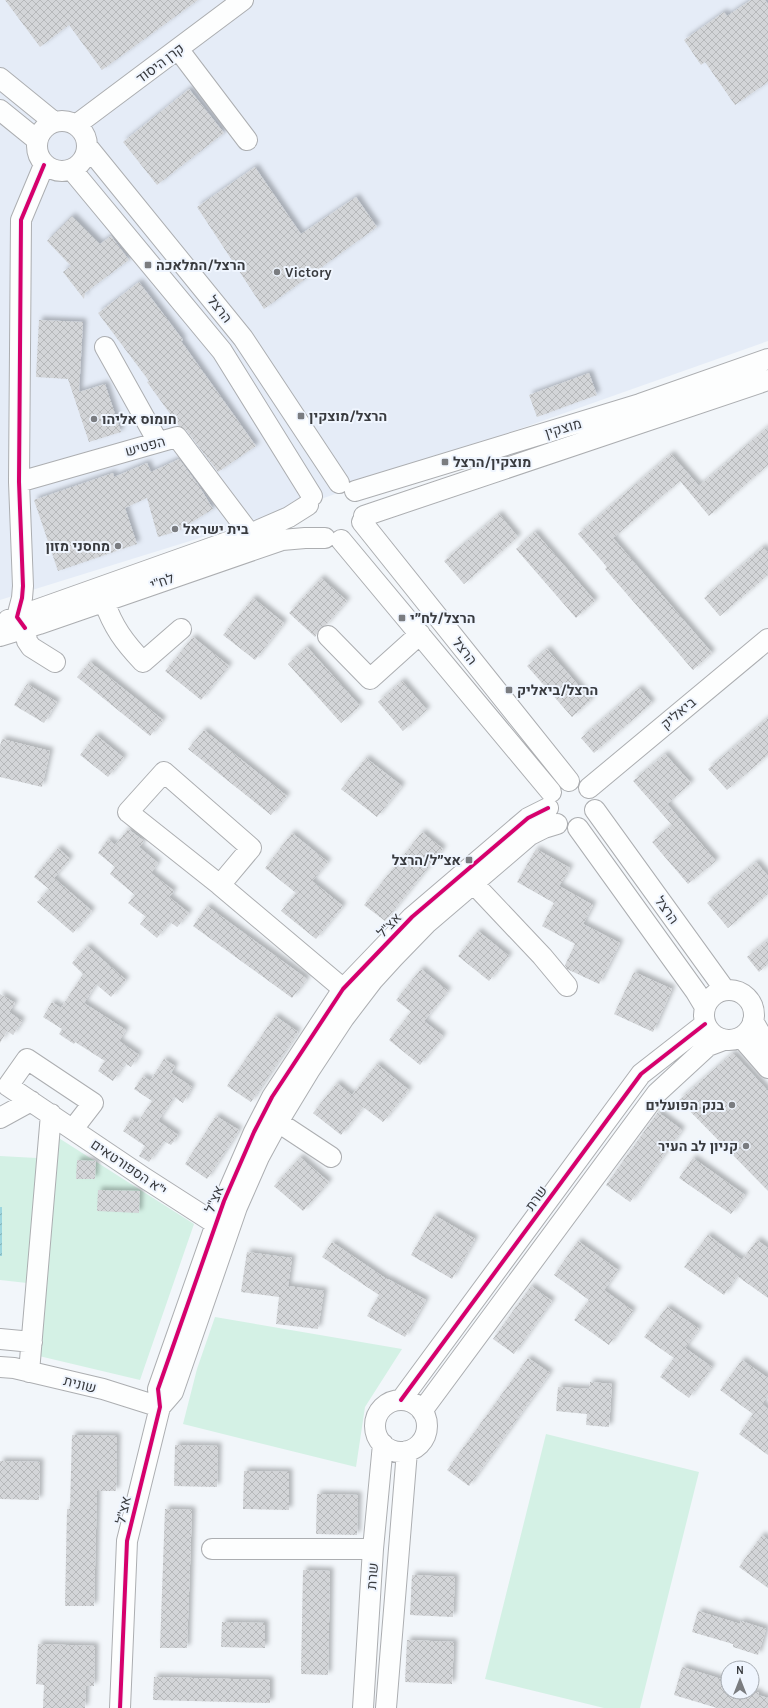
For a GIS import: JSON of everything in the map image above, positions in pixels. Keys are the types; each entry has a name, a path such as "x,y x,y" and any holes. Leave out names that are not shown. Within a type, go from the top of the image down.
{"street":[{"name":"קרן היסוד","path":"76,125 243,0"},
{"path":"178,49 247,140"},
{"path":"0,78 54,122"},
{"path":"0,110 37,140"},
{"path":"62,121 76,125 86,138 87,146 83,160 72,170 58,172 44,165 37,154 37,140 43,129 54,122 62,121"},
{"name":"הרצל","path":"87,146 243,338 347,487"},
{"path":"44,165 21,220 18,482 24,586 22,598 14,623 31,647 55,662"},
{"name":"הרצל","path":"72,170 222,351 310,500"},
{"path":"105,347 158,442"},
{"name":"מוצקין","path":"347,487 640,404 768,359"},
{"name":"מוצקין","path":"363,519 768,380"},
{"name":"הפטיש","path":"18,482 177,436 250,534"},
{"path":"330,484 347,487 361,498 364,507 363,519 354,533 333,539 318,534 312,528 308,520 310,500 322,487 330,484"},
{"name":"לח\"י","path":"0,636 14,623 52,604 250,534 289,517 310,500"},
{"name":"הרצל","path":"363,519 568,781"},
{"name":"לח\"י","path":"14,623 104,601 282,540 304,538 333,539"},
{"name":"הרצל","path":"333,539 420,634 552,808"},
{"path":"24,586 38,600 52,604"},
{"path":"104,601 110,619 117,631 126,644 143,662 181,629"},
{"path":"328,636 370,679 420,634"},
{"name":"ביאליק","path":"589,788 768,639"},
{"path":"220,885 251,848 164,772 128,812 220,885 350,995"},
{"path":"568,781 583,784 589,788 595,798 595,810 589,822 578,828 567,829 552,808 559,784 568,781"},
{"name":"אצ\"ל","path":"222,1227 238,1206 259,1157 309,1071 350,995 373,980 426,924 473,883 530,835 544,828 552,808"},
{"name":"אצ\"ל","path":"120,1708 127,1541 160,1407 173,1392 222,1227 224,1201 251,1139 272,1097 412,917 528,818 552,808"},
{"name":"הרצל","path":"595,810 725,990"},
{"name":"הרצל","path":"578,828 696,992 705,1015"},
{"path":"473,883 542,956 567,986"},
{"path":"422,1411 657,1093 708,1046 732,1038 751,1028 753,1022 753,1008 745,996 732,990 725,990 713,996 705,1015 709,1031 716,1037 732,1038 768,1068"},
{"name":"שרת","path":"401,1400 641,1074 705,1015"},
{"path":"753,1022 761,1036 768,1044"},
{"name":"י''א הספורטאים","path":"73,1130 93,1103 27,1059 8,1086 51,1114 73,1130 143,1177 222,1227"},
{"path":"0,1118 31,1101"},
{"path":"29,1372 51,1114"},
{"path":"278,1122 331,1157"},
{"path":"0,1339 32,1342"},
{"name":"שונית","path":"0,1367 103,1389 160,1407"},
{"path":"401,1400 417,1405 422,1411 426,1419 426,1435 421,1443 415,1448 398,1452 383,1444 378,1437 376,1420 380,1412 389,1404 401,1400"},
{"name":"שרת","path":"363,1708 373,1549 383,1444"},
{"name":"שרת","path":"386,1708 407,1451"},
{"path":"212,1549 373,1549"}],"shaded area":[{"path":"0,0 768,0 768,341 287,511 0,600"}],"green space":[{"path":"54,1135 194,1224 140,1380 39,1356"},
{"path":"0,1156 37,1158 27,1283 0,1280"},
{"path":"215,1317 402,1349 365,1407 356,1467 183,1424 197,1369"},
{"path":"546,1434 699,1472 640,1708 604,1708 485,1679"}],"water":[{"path":"0,1207 2,1207 2,1256 0,1256"}],"building":[{"path":"5,0 198,0 102,70 69,25 40,47"},
{"path":"751,0 765,0 768,4 768,82 735,105 705,62 701,65 684,40 724,12 727,16"},
{"path":"189,89 224,133 157,185 123,142"},
{"name":"Victory","path":"255,167 301,234 356,197 377,227 264,309 197,207"},
{"path":"72,216 100,244 111,236 129,260 85,293 84,299 63,272 71,266 47,241"},
{"path":"139,282 183,340 181,341 256,446 218,472 186,430 179,426 147,382 149,381 98,313"},
{"path":"39,320 83,322 79,392 105,384 121,432 89,442 68,379 36,377"},
{"path":"589,373 597,395 537,417 529,395"},
{"path":"768,427 768,465 709,516 680,481 613,538 712,653 693,670 605,569 607,567 578,534 671,454 699,486"},
{"path":"179,459 199,486 213,509 181,530 158,537 147,498 125,508 137,544 58,571 34,500 113,473 114,477 147,463 151,472"},
{"path":"499,514 518,537 464,584 444,561"},
{"path":"535,532 595,601 576,618 516,549"},
{"path":"763,547 768,552 768,575 720,616 704,598"},
{"path":"321,578 347,601 326,625 320,628 315,637 289,613"},
{"path":"253,598 284,623 255,660 223,635"},
{"path":"193,637 229,666 201,700 165,671"},
{"path":"307,647 360,706 341,723 288,664"},
{"path":"547,649 591,700 572,717 527,666"},
{"path":"90,662 163,720 150,736 77,677"},
{"path":"402,681 427,710 403,731 378,702"},
{"path":"27,684 57,702 44,723 14,705"},
{"path":"639,688 652,703 594,753 581,738"},
{"path":"768,718 768,755 727,790 708,769"},
{"path":"204,730 287,796 271,815 188,749"},
{"path":"96,735 124,758 108,777 80,755"},
{"path":"2,739 50,751 42,787 0,777 0,746"},
{"path":"665,754 691,783 667,804 716,861 688,884 652,842 672,825 633,781"},
{"path":"366,758 402,786 377,817 341,789"},
{"path":"128,829 144,841 139,847 158,863 151,873 174,891 169,897 189,913 177,927 170,922 157,938 140,924 146,917 128,903 135,895 110,874 115,867 98,853 108,839 115,845"},
{"path":"422,832 443,849 385,921 364,905"},
{"path":"292,833 328,862 312,881 343,906 316,939 281,911 296,893 265,868"},
{"path":"58,848 70,859 54,878 92,911 73,933 37,902 49,889 34,877"},
{"path":"536,849 570,868 559,886 593,905 583,924 620,943 599,984 567,969 565,965 575,944 542,926 554,903 517,882"},
{"path":"756,862 768,876 768,894 728,928 707,903"},
{"path":"207,906 307,979 292,998 193,926"},
{"path":"478,931 509,956 489,981 458,956"},
{"path":"768,940 768,964 759,972 747,957"},
{"path":"87,946 126,980 111,997 96,984 84,1003 126,1030 119,1041 139,1055 131,1067 125,1063 113,1081 98,1071 105,1061 59,1034 62,1029 43,1017 52,1002 61,1008 83,974 72,963"},
{"path":"421,969 448,991 424,1021 443,1036 420,1065 389,1040 411,1012 396,1000"},
{"path":"634,972 672,989 653,1032 614,1014"},
{"path":"0,994 15,1003 9,1012 22,1021 13,1035 7,1031 0,1043"},
{"path":"275,1016 298,1032 251,1102 227,1086"},
{"name":"קניון לב העיר","path":"733,1053 768,1091 768,1191 679,1100"},
{"path":"164,1059 175,1066 171,1073 192,1087 183,1103 174,1097 158,1121 178,1135 171,1145 164,1141 149,1162 139,1156 145,1146 123,1131 131,1119 137,1123 152,1101 134,1089 143,1076 150,1081"},
{"path":"377,1064 409,1090 383,1122 363,1107 341,1135 313,1113 337,1083 352,1095"},
{"path":"658,1112 682,1130 630,1202 606,1185"},
{"path":"216,1116 239,1130 207,1179 185,1164"},
{"path":"300,1157 329,1182 303,1211 274,1186"},
{"path":"693,1158 745,1195 731,1214 679,1178"},
{"path":"77,1160 96,1161 95,1179 76,1179"},
{"path":"98,1190 140,1191 139,1213 97,1211"},
{"path":"434,1215 475,1239 452,1279 411,1255"},
{"path":"708,1235 742,1260 757,1240 768,1248 768,1298 737,1276 724,1295 684,1267"},
{"path":"578,1241 618,1270 604,1290 633,1311 609,1345 574,1320 589,1300 554,1275"},
{"path":"332,1242 388,1280 426,1300 405,1337 367,1316 379,1295 322,1257"},
{"path":"247,1252 292,1258 288,1286 324,1291 318,1329 276,1324 279,1297 241,1292"},
{"path":"531,1286 552,1301 514,1354 493,1339"},
{"path":"667,1307 699,1329 685,1348 712,1367 689,1398 660,1377 674,1358 644,1337"},
{"path":"528,1358 550,1373 469,1486 447,1470"},
{"path":"742,1360 768,1378 768,1395 762,1404 768,1409 768,1455 739,1434 753,1414 720,1390"},
{"path":"590,1382 612,1384 609,1427 586,1425 587,1414 556,1411 558,1387 589,1389"},
{"path":"72,1435 117,1436 116,1491 97,1491 94,1606 65,1606 67,1509 70,1509"},
{"path":"175,1445 218,1446 217,1487 174,1486"},
{"path":"0,1461 40,1462 39,1500 0,1499"},
{"path":"244,1471 289,1472 289,1510 243,1509"},
{"path":"317,1494 358,1495 357,1535 316,1534"},
{"path":"165,1509 192,1510 187,1648 160,1648"},
{"path":"762,1535 768,1540 768,1588 739,1567"},
{"path":"303,1570 330,1571 328,1675 301,1674"},
{"path":"412,1575 455,1577 453,1617 410,1615"},
{"path":"698,1611 740,1624 741,1621 766,1629 758,1655 733,1647 733,1644 692,1632"},
{"path":"222,1622 265,1623 265,1648 221,1647"},
{"path":"407,1640 454,1642 452,1684 405,1682"},
{"path":"38,1644 95,1646 94,1686 86,1686 85,1708 43,1708 44,1685 36,1684"},
{"path":"682,1667 720,1679 720,1700 760,1700 760,1696 768,1698 768,1708 717,1708 674,1695"},
{"path":"154,1677 270,1680 270,1703 153,1700"}],"cycle path":[{"path":"25,628 17,617 22,598 23,586 19,482 21,220 44,165"},
{"path":"120,1708 127,1541 160,1407 158,1389 224,1201 254,1132 272,1097 343,989 412,917 528,818 548,808"},
{"path":"401,1400 641,1074 705,1024"}],"place":[{"name":"הרצל/המלאכה","path":"148,265"},
{"name":"Victory","path":"277,272"},
{"name":"הרצל/מוצקין","path":"301,416"},
{"name":"חומוס אליהו","path":"94,419"},
{"name":"מוצקין/הרצל","path":"445,462"},
{"name":"בית ישראל","path":"175,529"},
{"name":"מחסני מזון","path":"118,546"},
{"name":"הרצל/לח״י","path":"402,618"},
{"name":"הרצל/ביאליק","path":"509,690"},
{"name":"אצ״ל/הרצל","path":"469,860"},
{"name":"בנק הפועלים","path":"732,1105"},
{"name":"קניון לב העיר","path":"746,1146"}]}
